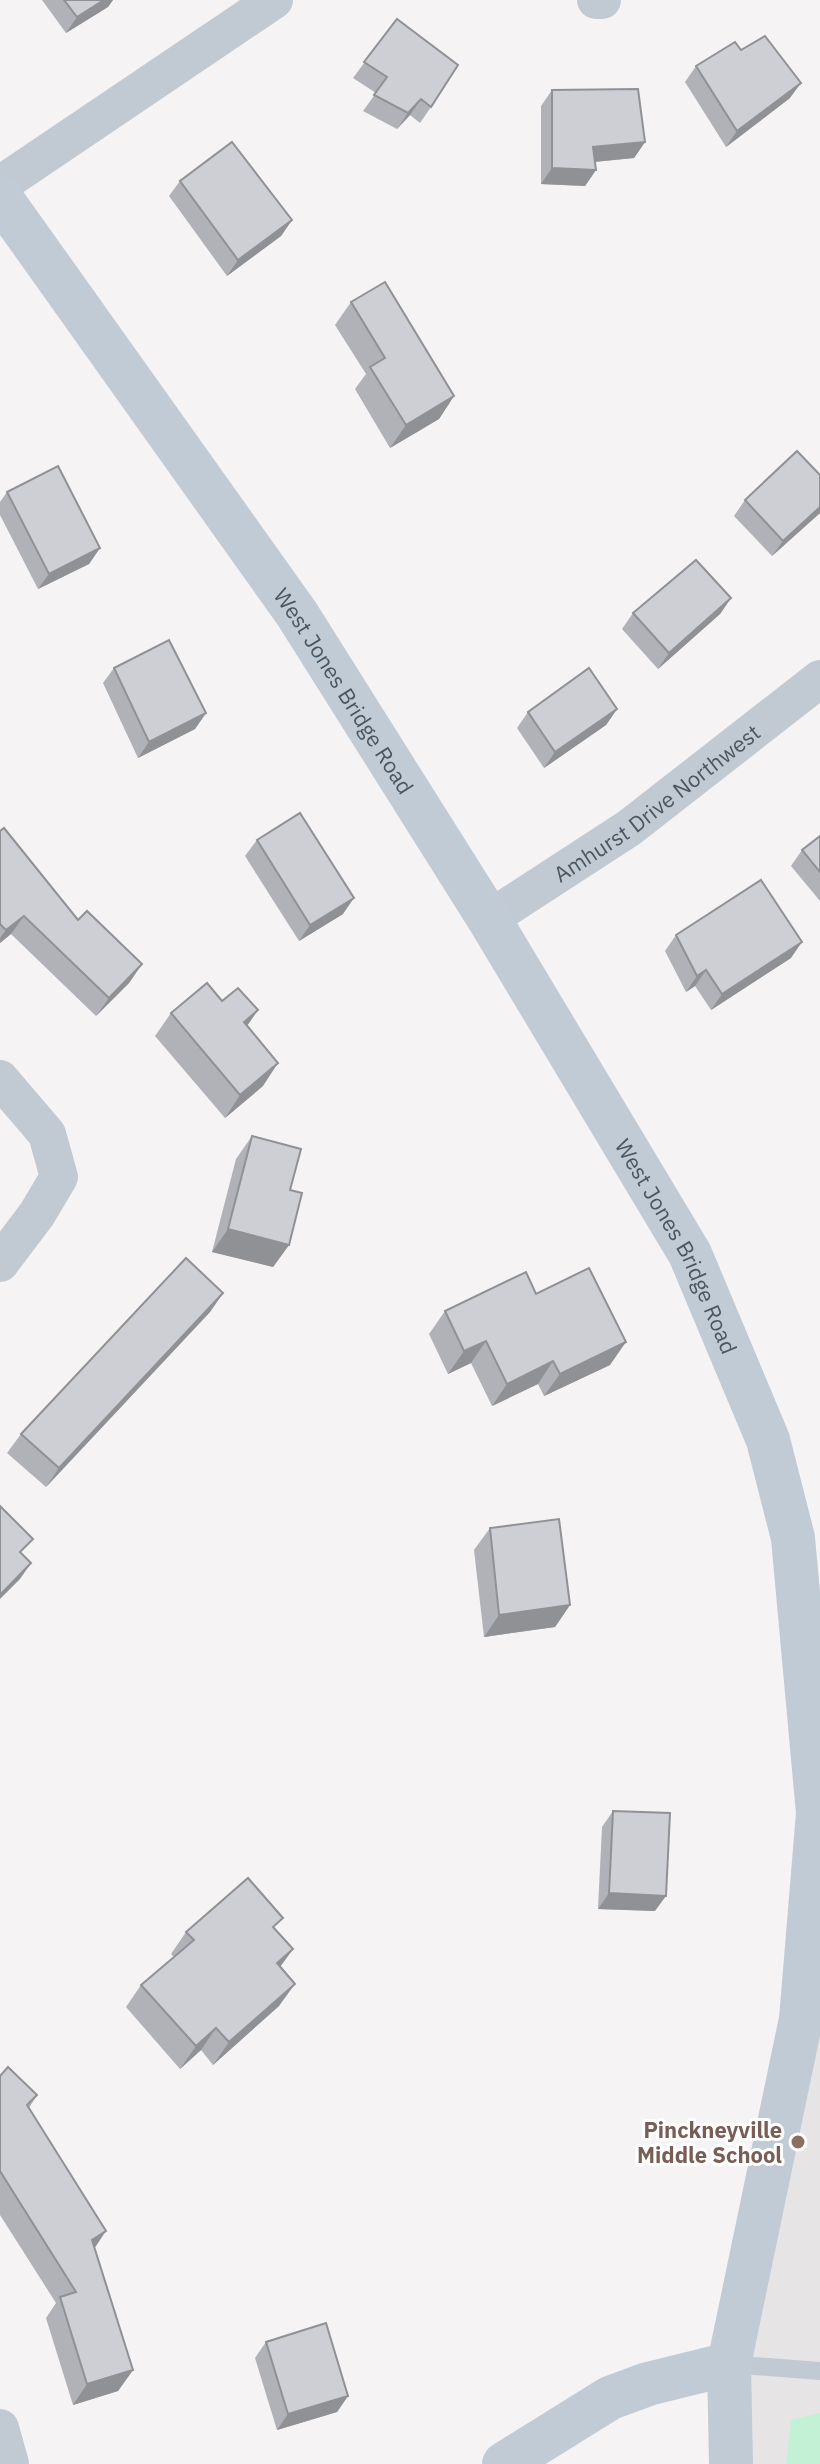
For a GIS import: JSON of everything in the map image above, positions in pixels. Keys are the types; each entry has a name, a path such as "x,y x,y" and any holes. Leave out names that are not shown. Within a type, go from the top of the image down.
{"street":[{"path":"0,185 274,0"},
{"name":"West Jones Bridge Road","path":"0,197 297,614 489,919 690,1254 806,1534 818,1813 801,2019 729,2364 731,2464"},
{"name":"Amhurst Drive Northwest","path":"489,919 629,828 820,679"},
{"path":"0,1079 47,1134 59,1177 37,1214 0,1263"},
{"path":"504,2464 610,2398 648,2384 729,2364"},
{"path":"0,2428 10,2464"}],"lane":[{"path":"729,2364 820,2371"}],"shaded area":[{"name":"Pinckneyville Middle School","path":"820,1812 820,2464 731,2464"}],"green space":[{"path":"820,2413 820,2464 786,2464 791,2420"}],"building":[{"path":"64,0 104,0 77,17"},
{"path":"397,19 458,65 431,107 421,99 408,113 374,95 387,77 364,62"},
{"path":"765,36 801,83 737,131 696,66 735,42 741,50"},
{"path":"638,89 645,142 593,147 596,170 552,168 552,90"},
{"path":"232,142 292,220 238,260 180,181"},
{"path":"385,282 454,396 406,425 370,367 385,358 351,302"},
{"path":"797,451 820,475 820,507 783,541 745,500"},
{"path":"58,466 100,548 49,574 7,492"},
{"path":"696,560 731,598 669,653 633,613"},
{"path":"169,640 206,713 149,742 114,668"},
{"path":"589,668 617,709 555,752 528,712"},
{"path":"300,813 354,898 310,925 257,840"},
{"path":"4,828 78,920 87,911 142,964 109,998 24,916 6,930 0,924 0,831"},
{"path":"820,836 820,872 802,850"},
{"path":"761,880 802,942 722,994 706,970 697,976 676,935"},
{"path":"207,983 222,1001 238,988 258,1010 244,1022 278,1063 240,1095 171,1013"},
{"path":"252,1136 301,1149 290,1190 302,1193 289,1245 228,1229"},
{"path":"186,1258 223,1293 59,1468 21,1434"},
{"path":"589,1268 626,1342 560,1374 553,1361 507,1384 486,1341 464,1351 445,1311 526,1272 536,1294"},
{"path":"0,1506 33,1539 20,1552 31,1563 0,1595"},
{"path":"559,1519 570,1605 499,1615 490,1528"},
{"path":"613,1811 670,1813 666,1896 609,1893"},
{"path":"248,1878 283,1918 273,1927 293,1949 277,1963 295,1984 229,2042 216,2028 196,2046 141,1985 194,1940 186,1932"},
{"path":"8,2067 37,2095 27,2105 106,2231 92,2240 133,2370 87,2384 60,2297 76,2292 0,2171 0,2076"},
{"path":"326,2323 348,2396 288,2414 266,2342"}],"place":[{"name":"Pinckneyville Middle School","path":"798,2142"}]}
